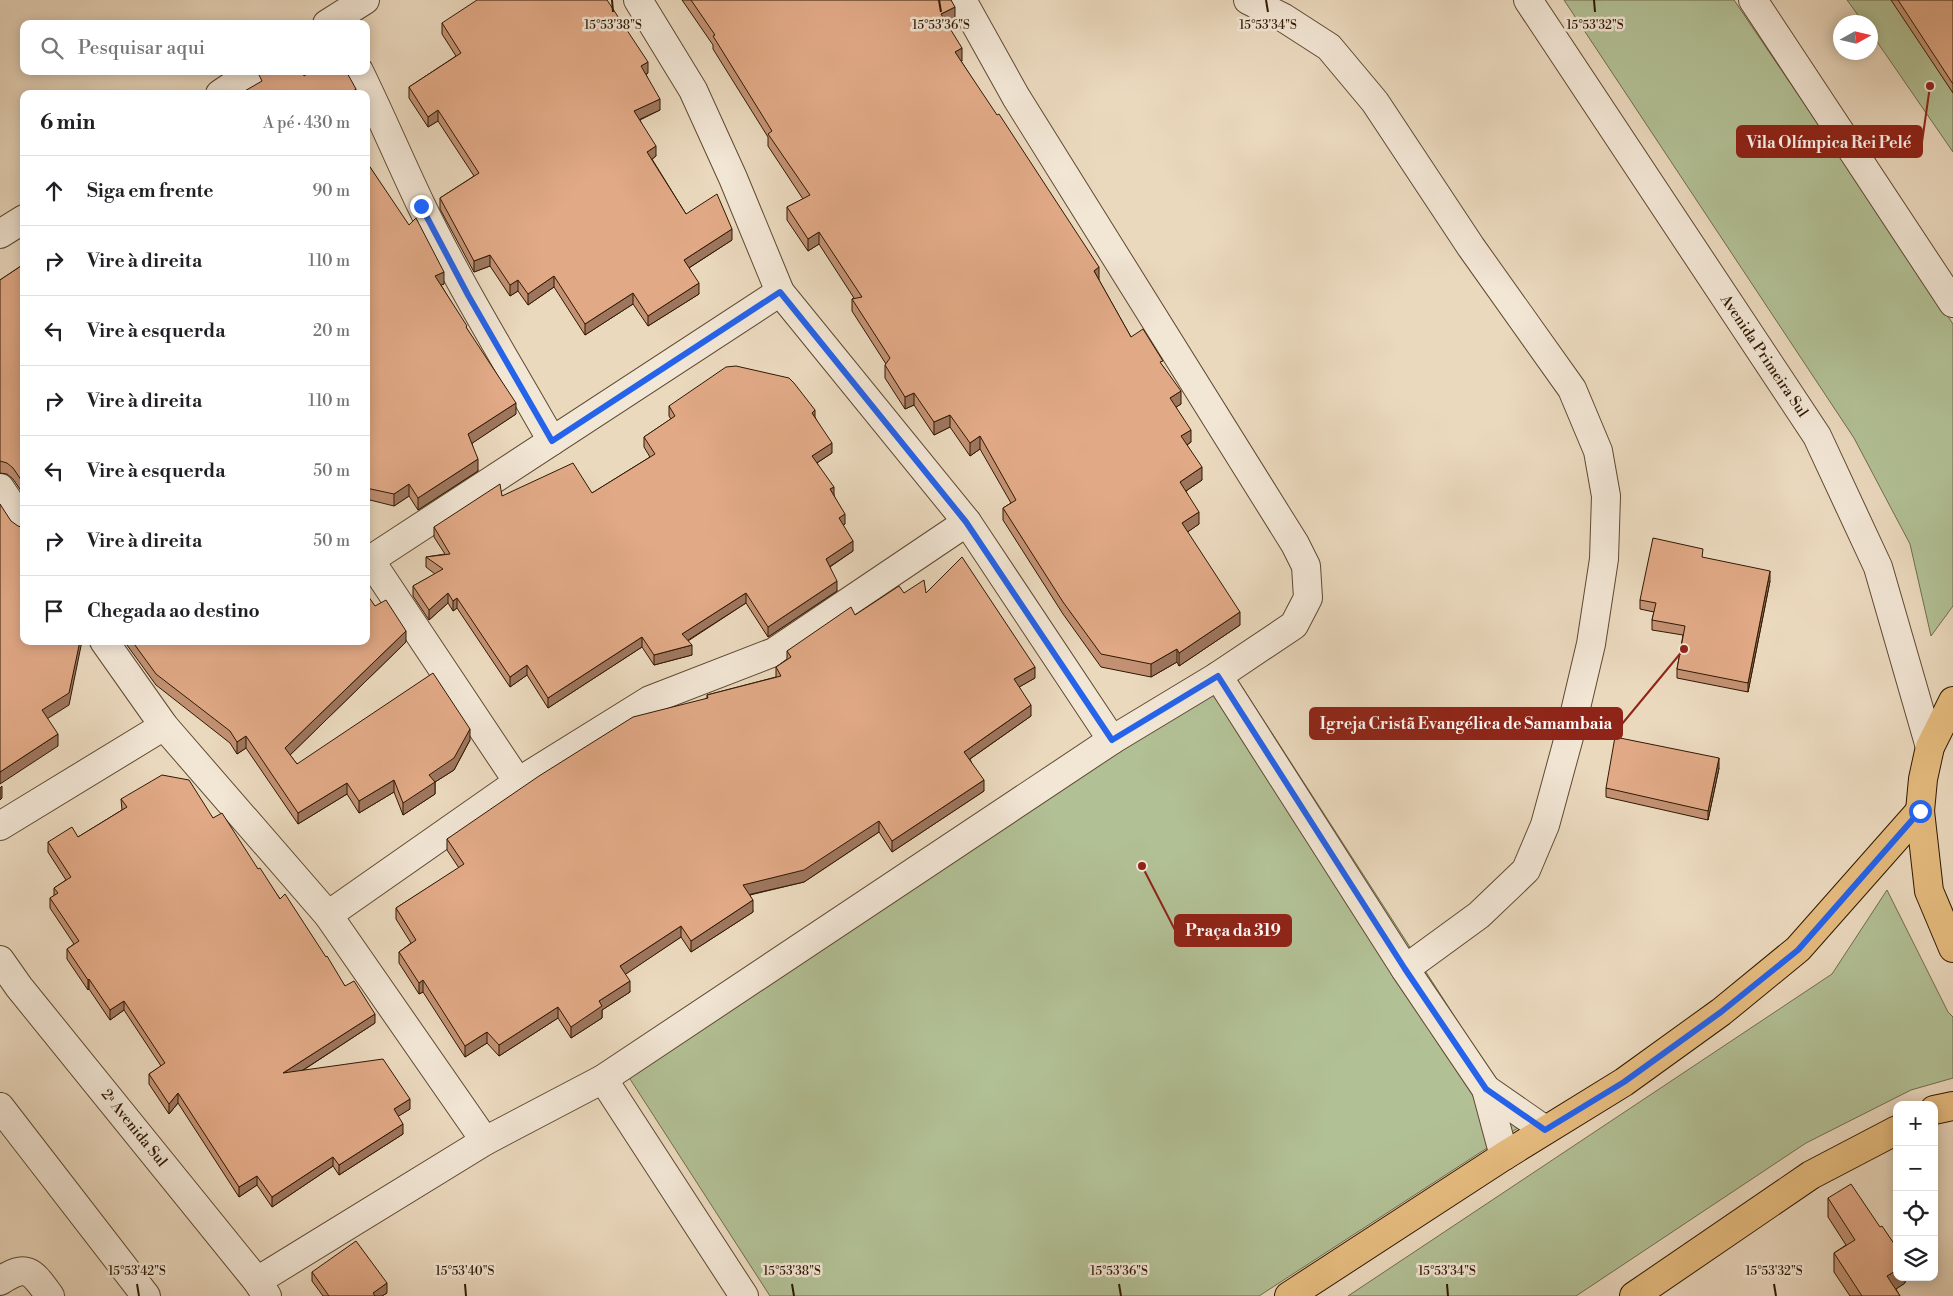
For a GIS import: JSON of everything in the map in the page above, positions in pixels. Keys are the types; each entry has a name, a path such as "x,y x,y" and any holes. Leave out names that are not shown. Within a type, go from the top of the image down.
{"main road":[{"path":"1953,701 1930,747 1923,779 1920,811 1929,891 1953,948"},
{"path":"1289,1296 1504,1156 1624,1082 1721,1012 1798,950 1920,811"},
{"path":"1938,1109 1953,1106"},
{"path":"1634,1296 1811,1175 1893,1132"}],"street":[{"path":"335,20 365,0"},
{"path":"638,0 693,90 733,178 780,292 966,522 1112,740"},
{"path":"262,1289 485,1141 603,1079 1112,740 1218,676 1294,625 1308,598 1306,566 1295,544 1016,97 962,0"},
{"path":"1248,0 1284,18 1329,47 1375,102 1470,247 1572,389 1598,451 1606,496 1604,559 1591,644 1569,737 1545,825 1526,870 1479,915 1405,969"},
{"name":"Avenida Primeira Sul","path":"1528,0 1817,436 1878,567 1930,747"},
{"path":"1753,0 1953,303"},
{"path":"226,90 248,75"},
{"path":"361,75 368,90"},
{"path":"370,94 426,214 468,295 552,441"},
{"path":"0,234 20,222"},
{"path":"370,558 780,292"},
{"path":"0,488 20,518"},
{"path":"328,915 518,782 650,700 774,652 966,522"},
{"path":"370,562 518,782"},
{"path":"107,645 164,726 328,915 485,1141"},
{"path":"1218,676 1405,969 1486,1089 1504,1156"},
{"path":"0,826 164,726"},
{"name":"2ᵃ Avenida Sul","path":"0,960 19,987 262,1289"},
{"path":"603,1079 744,1296"},
{"path":"1486,1089 1545,1130"},
{"path":"0,1107 146,1296"},
{"path":"0,1281 12,1272 30,1272 50,1296"}],"green space":[{"path":"1564,0 1734,0 1953,324 1953,606 1931,636 1910,544 1854,438"},
{"path":"1847,0 1953,0 1953,152 1878,43 1878,15 1858,15"},
{"path":"1230,668 1524,1124 1259,1296 770,1296 621,1065"},
{"path":"1887,890 1948,1012 1953,1017 1953,1078 1911,1090 1806,1143 1576,1296 1348,1296 1832,974"}],"building":[{"path":"477,0 607,0 648,62 641,66 660,99 634,111 656,146 647,152 686,214 717,194 732,229 684,260 699,283 648,316 633,293 585,324 554,276 528,294 518,280 510,285 490,255 474,261 440,198 479,173 438,110 428,117 409,87 461,53 442,23"},
{"path":"691,0 951,0 955,7 941,14 962,48 955,52 997,115 999,114 1099,267 1094,271 1131,337 1143,329 1163,361 1160,362 1181,391 1170,398 1191,430 1181,436 1202,467 1180,482 1199,512 1182,523 1240,612 1179,653 1177,649 1151,664 1101,654 1063,602 1003,508 1016,500 980,436 970,443 950,415 934,422 914,393 905,397 885,365 890,358 852,299 862,297 819,232 808,239 787,207 810,195 768,134 772,131 713,36 715,35"},
{"path":"1898,0 1953,0 1953,84"},
{"path":"259,75 348,75 356,89 246,90 262,81"},
{"path":"370,167 409,225 416,218 444,272 435,276 516,403 468,434 478,459 418,498 409,484 394,494 370,489"},
{"path":"20,267 20,478 13,468 7,463 0,461 0,280"},
{"path":"736,366 789,378 815,410 812,413 832,443 812,456 834,487 830,489 845,514 839,518 853,541 826,559 837,581 768,627 746,593 682,634 692,645 654,655 642,637 548,698 527,665 510,677 457,598 453,601 448,593 429,610 413,586 443,569 426,557 450,554 434,527 500,484 502,496 573,463 592,493 655,454 644,437 675,416 669,406 726,367"},
{"path":"0,504 11,521 20,527 20,645 79,645 69,693 42,710 58,734 0,772"},
{"path":"1653,538 1703,549 1702,557 1770,571 1748,683 1677,669 1685,626 1652,620 1656,603 1640,600"},
{"path":"962,557 1035,667 1014,679 1031,705 964,752 984,780 892,841 879,821 804,870 743,885 753,900 691,941 681,926 620,966 630,981 599,1001 602,1006 571,1027 558,1007 499,1045 487,1032 465,1046 423,980 419,983 399,952 416,940 396,908 464,864 447,839 539,776 633,717 708,698 707,695 781,676 776,667 791,657 787,651 851,607 855,615 899,586 904,593 924,580 926,593"},
{"path":"370,599 375,606 386,600 406,631 285,748 297,764 433,673 470,729 454,758 429,775 435,782 403,803 394,780 359,801 347,783 298,813 246,736 237,742 230,731 156,674 135,645 370,645"},
{"path":"1615,737 1719,758 1708,811 1606,788"},
{"path":"162,775 189,780 213,818 222,813 280,899 285,894 345,986 354,981 375,1014 283,1073 383,1059 410,1099 394,1109 403,1124 339,1165 333,1157 272,1197 257,1176 239,1187 178,1093 169,1104 149,1074 165,1063 124,1001 110,1010 88,980 67,949 79,941 50,898 58,893 54,888 71,877 48,842 72,827 78,837 127,807 121,799"},
{"path":"1851,1184 1880,1227 1882,1226 1893,1242 1893,1272 1887,1276 1900,1296 1862,1296 1834,1253 1855,1240 1828,1198"},
{"path":"356,1241 387,1283 373,1293 375,1296 329,1296 312,1272"}],"place":[{"name":"Vila Olímpica Rei Pelé","path":"1930,86"},
{"name":"Igreja Cristã Evangélica de Samambaia","path":"1684,649"},
{"name":"Praça da 319","path":"1142,866"}],"route":[{"path":"421,206 468,295 552,441 780,292 966,522 1112,740 1218,676 1405,969 1486,1089 1545,1130 1624,1082 1721,1012 1798,950 1920,811"}]}
